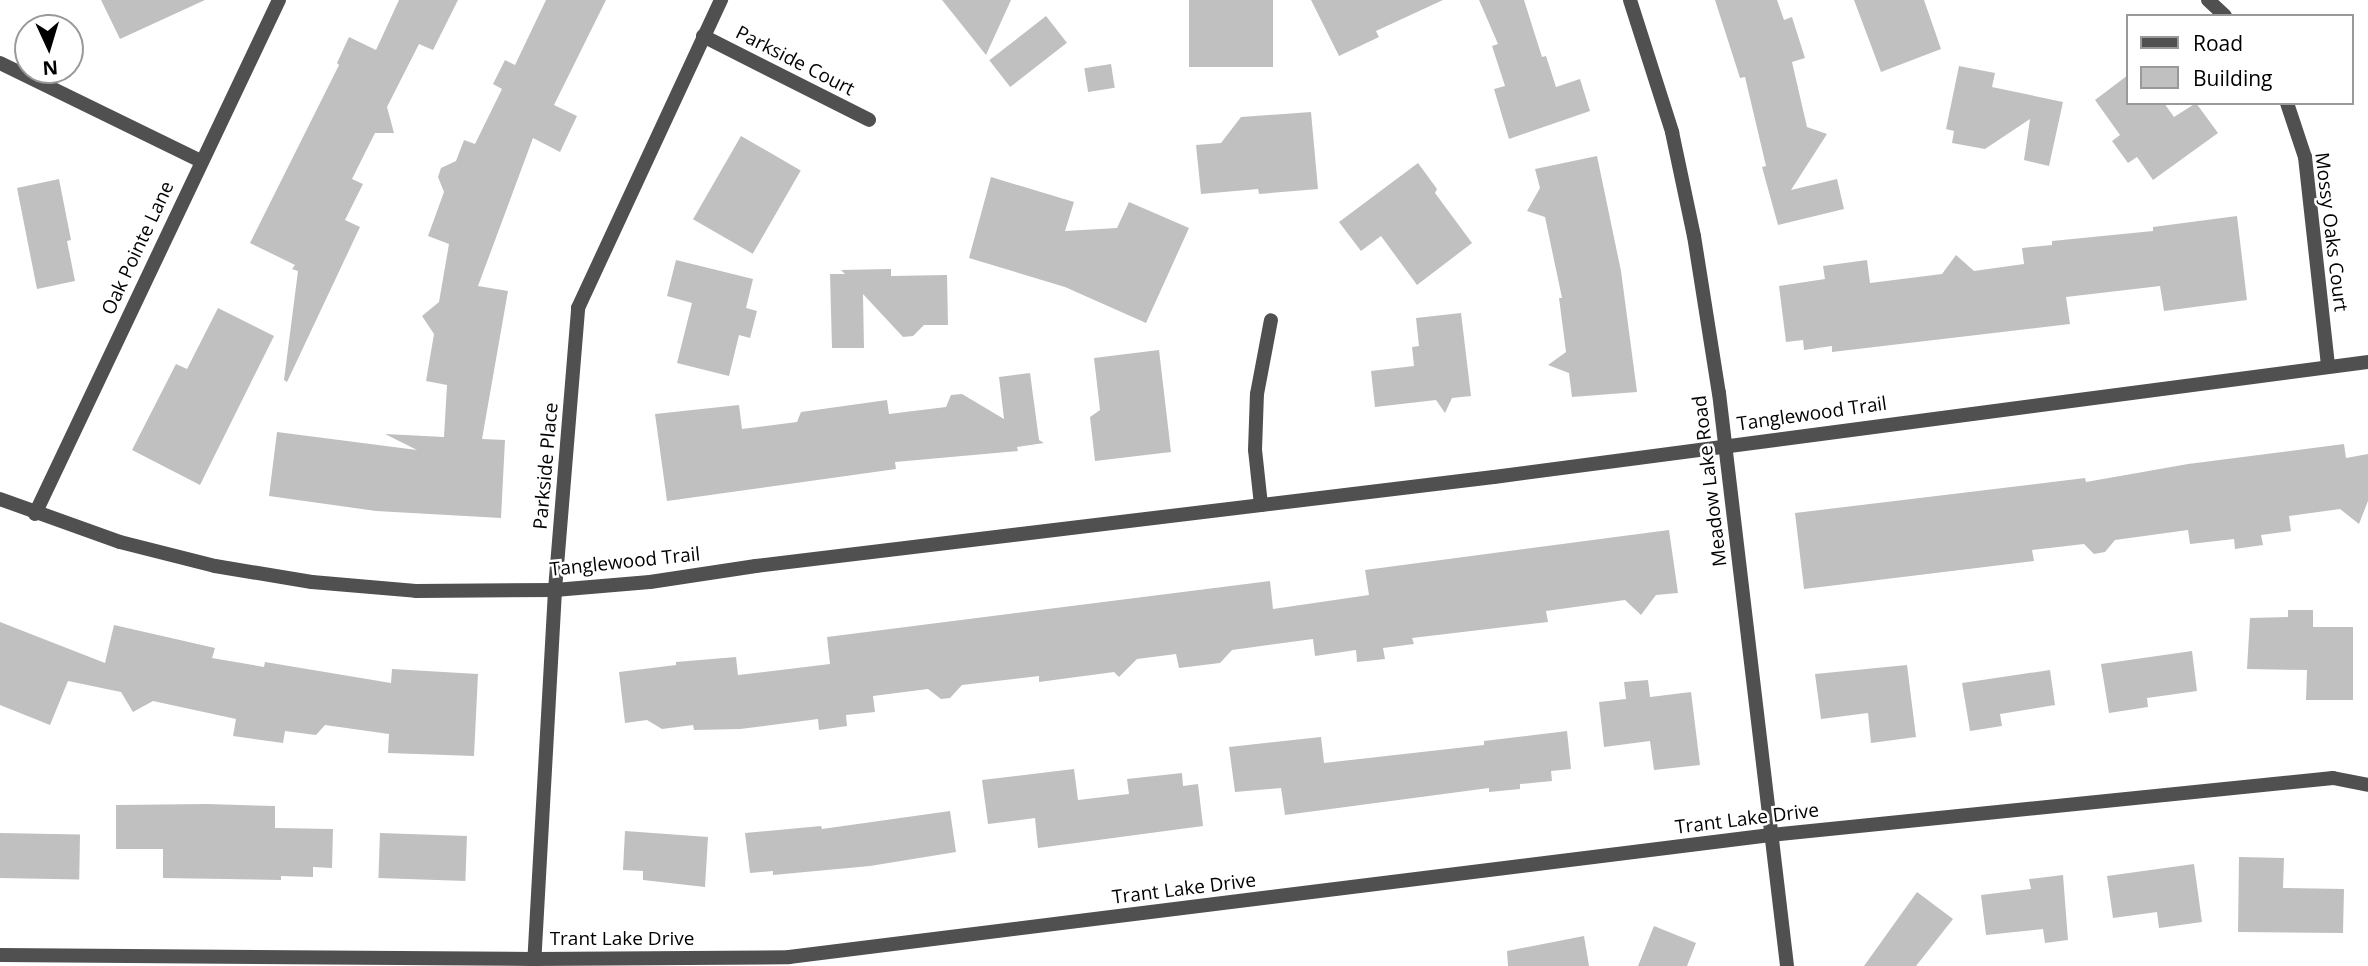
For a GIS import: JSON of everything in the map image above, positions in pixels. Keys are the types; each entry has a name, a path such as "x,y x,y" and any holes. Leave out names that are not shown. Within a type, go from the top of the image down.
{"street":[{"name":"Oak Pointe Lane","path":"35,513 279,0"},
{"name":"Parkside Place","path":"534,963 555,590 579,308 720,0"},
{"name":"Meadow Lake Road","path":"1630,0 1653,66 1678,158 1694,236 1725,445 1787,966"},
{"path":"2208,0 2223,14"},
{"name":"Parkside Court","path":"703,36 869,120"},
{"path":"0,63 201,160"},
{"name":"Mossy Oaks Court","path":"2288,105 2305,157 2328,367"},
{"path":"1261,505 1255,450 1257,394 1271,320"},
{"name":"Tanglewood Trail","path":"0,499 120,542 215,566 313,582 416,591 555,590 650,582 756,566 1261,505 2368,362"},
{"name":"Trant Lake Drive","path":"0,955 534,963 789,957 1770,835 2333,778 2368,785"}],"building":[{"path":"101,0 205,0 120,39"},
{"path":"399,0 458,0 433,50 419,44 387,107 394,133 375,133 352,179 363,184 345,220 360,227 287,382 284,380 298,271 292,269 295,265 250,243 339,65 337,63 349,37 376,50"},
{"path":"546,0 606,0 554,105 577,116 560,152 533,138 478,286 508,291 482,439 505,440 501,518 376,511 269,496 277,432 417,450 385,434 444,437 447,385 426,381 434,334 422,316 439,302 449,244 428,236 444,192 438,177 441,168 456,161 464,140 475,144 502,89 493,84 505,60 515,65"},
{"path":"942,0 1011,0 986,55"},
{"path":"1189,0 1273,0 1273,67 1189,67"},
{"path":"1311,0 1443,0 1376,31 1379,37 1339,56"},
{"path":"1479,0 1524,0 1542,57 1546,56 1556,87 1580,79 1590,111 1509,139 1494,89 1505,86 1492,46 1498,44"},
{"path":"1715,0 1777,0 1784,20 1792,17 1805,58 1792,62 1807,127 1827,134 1791,190 1837,179 1844,209 1778,225 1762,167 1766,166 1745,77 1740,78"},
{"path":"1854,0 1924,0 1941,49 1881,72"},
{"path":"1046,16 1067,43 1010,87 989,60"},
{"path":"1111,64 1115,88 1088,92 1084,68"},
{"path":"1959,66 1995,73 1992,87 2063,102 2049,166 2024,160 2030,119 1985,149 1952,143 1954,131 1946,129"},
{"path":"2126,77 2126,105 2165,105 2174,117 2197,105 2218,133 2153,180 2137,157 2128,163 2112,141 2120,135 2095,100"},
{"path":"1311,112 1318,189 1259,194 1258,189 1201,194 1196,145 1221,143 1241,117"},
{"path":"741,136 801,170 753,254 693,219"},
{"path":"1597,156 1621,271 1637,392 1572,397 1569,373 1548,365 1566,352 1559,298 1562,298 1545,217 1527,211 1540,188 1535,169"},
{"path":"1418,163 1437,189 1435,193 1472,243 1417,285 1381,236 1361,251 1339,222"},
{"path":"991,177 1074,202 1065,231 1117,228 1129,202 1189,228 1146,323 1065,287 969,258"},
{"path":"59,179 71,240 67,241 75,281 37,289 17,188"},
{"path":"2237,216 2247,300 2164,311 2160,286 2066,297 2070,324 1832,352 1832,346 1804,350 1803,340 1786,342 1779,286 1825,279 1823,266 1867,260 1870,283 1942,274 1956,255 1974,271 2024,264 2022,248 2052,245 2052,241 2153,231 2153,227"},
{"path":"676,260 753,279 746,308 757,311 750,338 739,335 729,376 677,363 692,303 667,296"},
{"path":"891,269 891,276 947,275 948,325 924,325 913,336 903,337 863,294 864,348 832,348 830,274 845,274 841,270"},
{"path":"218,308 274,336 200,485 132,450 176,364 187,369"},
{"path":"1461,313 1471,396 1452,398 1445,413 1436,400 1375,407 1371,371 1414,366 1412,347 1419,346 1416,318"},
{"path":"1159,350 1171,452 1095,461 1090,417 1100,410 1094,358"},
{"path":"1030,373 1039,440 1044,443 1017,447 1018,451 895,462 896,469 667,501 655,414 739,405 742,429 797,422 801,412 887,400 889,414 946,407 951,395 962,394 1004,419 999,377"},
{"path":"2344,444 2346,458 2368,454 2368,501 2359,524 2340,509 2289,516 2291,531 2261,535 2263,545 2235,549 2234,539 2190,544 2188,530 2115,540 2105,552 2094,554 2084,544 2032,550 2034,561 1804,589 1795,513 2085,478 2086,482 2188,464"},
{"path":"1669,530 1678,593 1656,595 1641,615 1625,600 1546,611 1548,622 1412,638 1414,644 1383,648 1385,659 1357,662 1356,650 1315,656 1313,639 1232,650 1220,663 1179,668 1176,654 1137,659 1119,677 1114,672 1039,682 1039,676 962,685 950,698 941,699 928,689 873,696 875,712 846,715 847,726 819,730 818,719 740,729 694,730 693,725 662,729 647,720 625,723 619,672 676,665 676,662 736,657 738,675 830,664 827,637 1270,581 1273,609 1369,595 1365,570"},
{"path":"2288,610 2313,610 2313,627 2353,627 2353,700 2306,700 2307,670 2247,669 2250,618 2288,617"},
{"path":"0,622 105,663 114,625 215,648 212,658 264,667 265,662 391,683 392,669 478,674 474,756 388,753 389,734 325,725 316,735 285,731 283,743 233,736 236,719 153,701 133,712 121,692 68,681 50,725 0,705"},
{"path":"2192,651 2197,691 2147,698 2148,707 2109,713 2101,664"},
{"path":"1907,665 1916,737 1871,743 1868,713 1821,719 1815,674"},
{"path":"2050,670 2055,705 2000,714 2002,726 1970,731 1962,683"},
{"path":"1648,680 1650,697 1691,692 1700,765 1654,770 1650,741 1604,747 1599,702 1626,699 1624,682"},
{"path":"1567,731 1571,769 1551,771 1552,781 1520,784 1520,789 1489,792 1489,788 1285,815 1281,788 1235,792 1229,747 1321,737 1324,763 1484,745 1484,741"},
{"path":"1074,769 1078,800 1129,794 1127,779 1182,773 1183,786 1198,784 1203,826 1038,848 1035,818 988,824 982,780"},
{"path":"116,805 275,806 275,828 333,829 332,868 313,867 313,877 281,876 281,880 163,878 163,849 116,849"},
{"path":"950,811 956,852 870,866 773,875 773,871 750,873 745,833 821,826 822,829"},
{"path":"625,831 708,837 705,887 643,880 643,871 623,870"},
{"path":"0,833 80,834 79,879 0,878"},
{"path":"380,833 467,836 465,881 378,878"},
{"path":"2239,857 2284,858 2283,888 2344,889 2343,933 2238,932"},
{"path":"2194,864 2202,922 2159,928 2157,912 2113,918 2107,876"},
{"path":"2063,875 2068,940 2045,943 2043,929 1986,935 1981,895 2031,889 2029,879"},
{"path":"1917,892 1953,919 1916,966 1864,966"},
{"path":"1654,926 1696,943 1687,966 1638,966"},
{"path":"1584,936 1589,966 1508,966 1507,951"}]}
